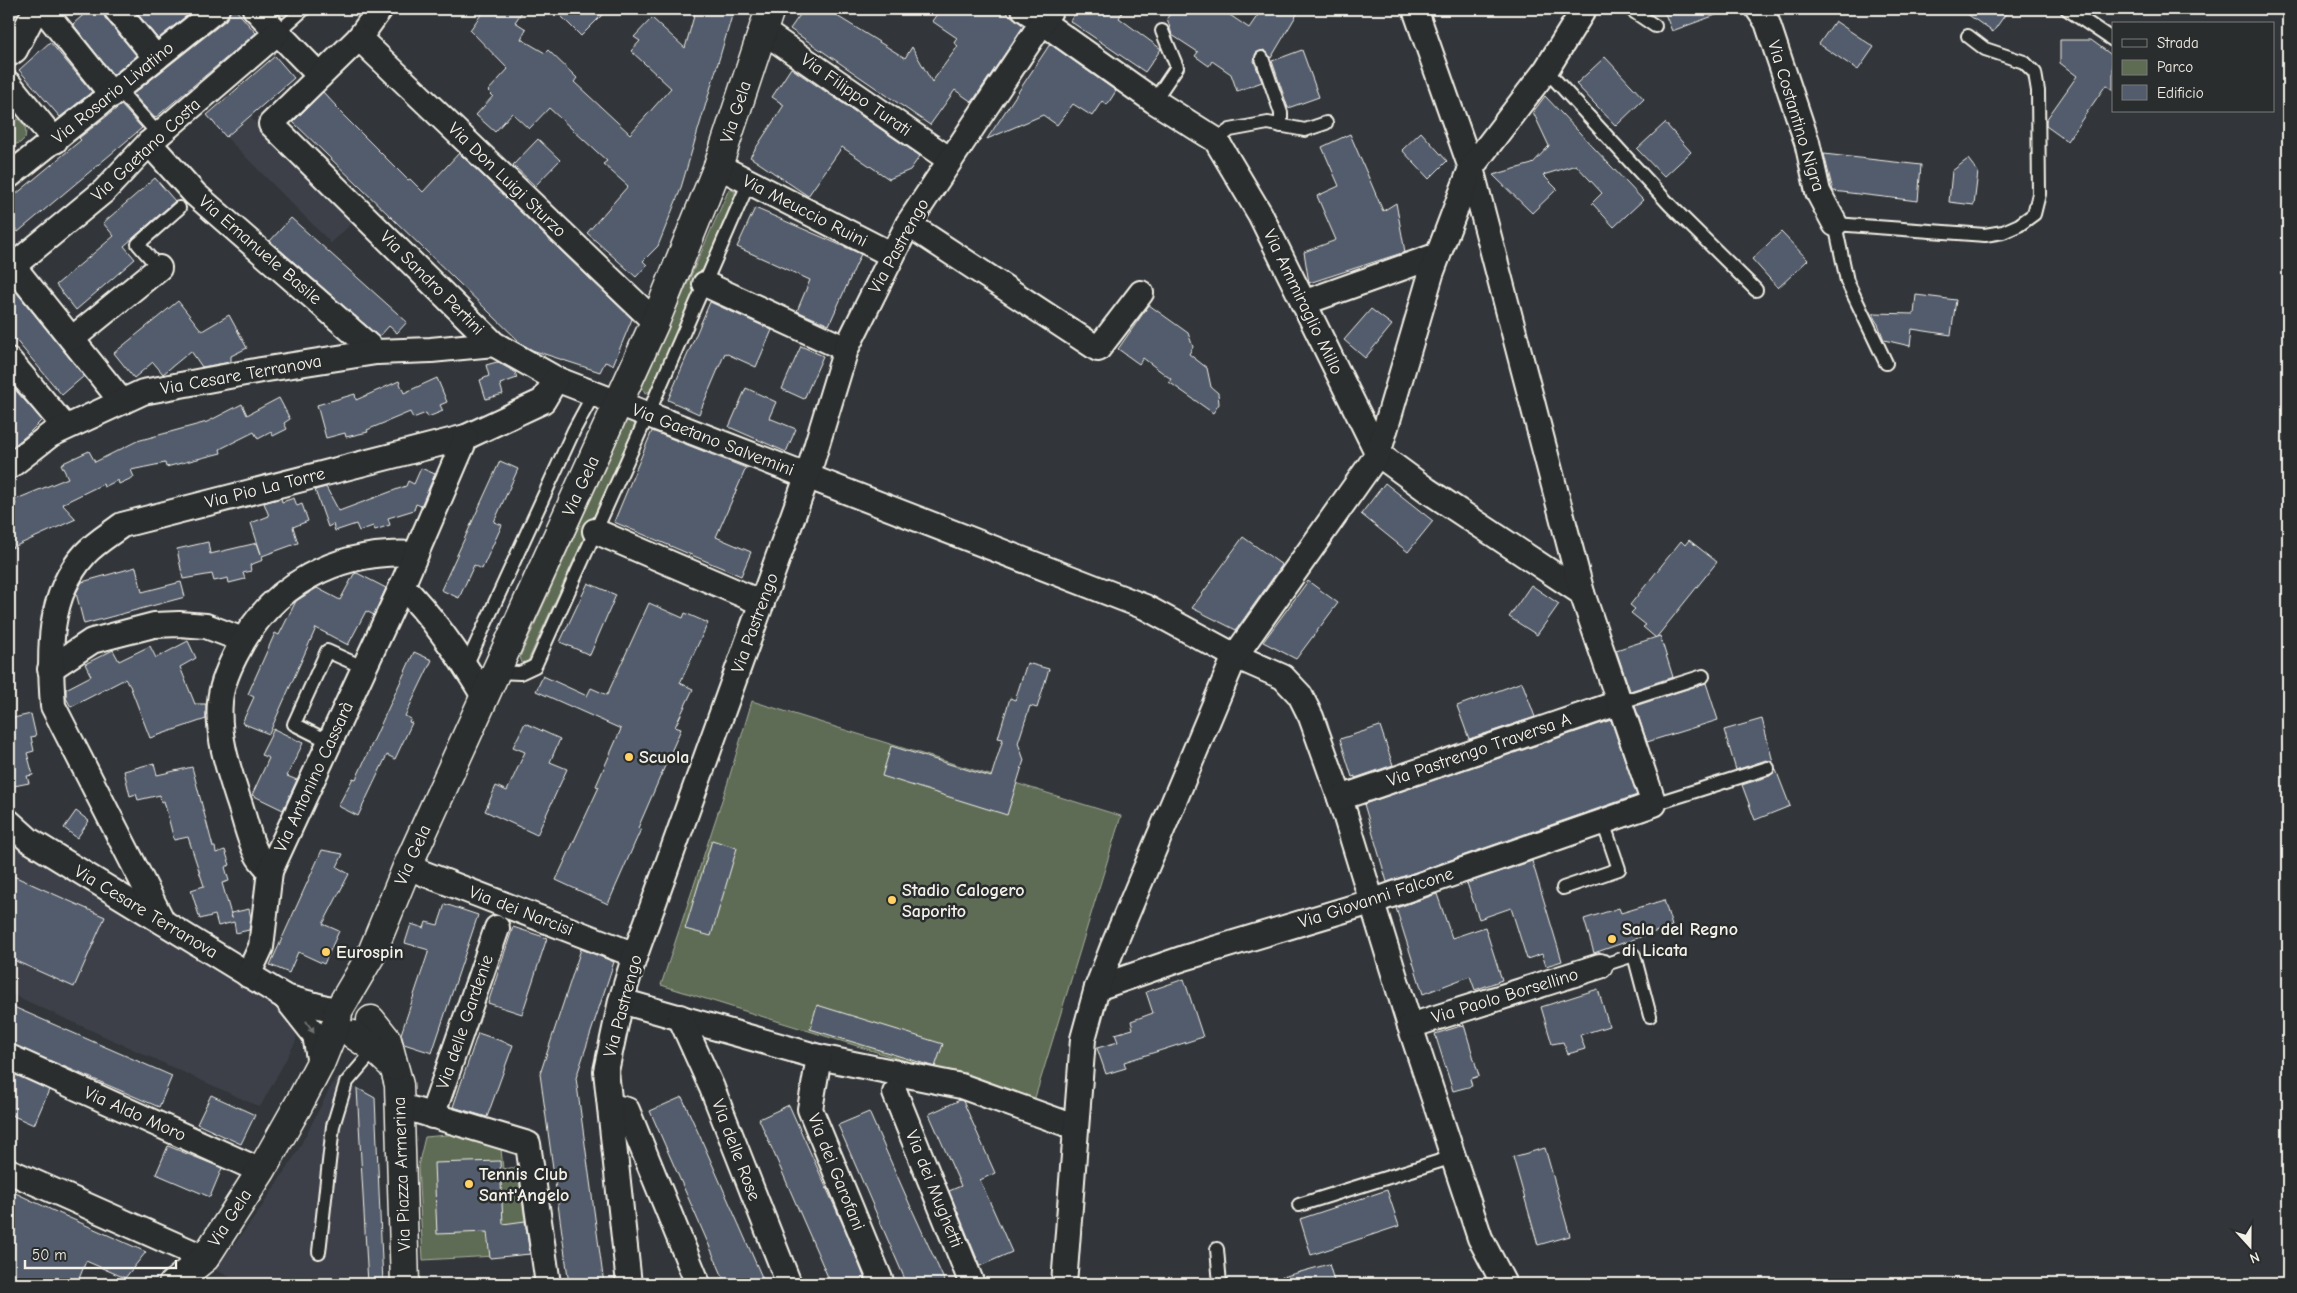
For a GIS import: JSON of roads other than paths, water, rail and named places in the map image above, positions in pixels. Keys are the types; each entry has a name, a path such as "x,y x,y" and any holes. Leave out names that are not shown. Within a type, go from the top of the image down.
{"main road":[{"name":"Via Gela","path":"173,1284 205,1258 260,1171 320,1064 359,1028 371,955 407,867 655,322 718,166 766,20"},
{"name":"Via Piazza Armerina","path":"359,1028 399,1085 405,1284"}],"street":[{"path":"11,56 36,9"},
{"path":"43,9 116,92"},
{"path":"116,9 156,58"},
{"name":"Via Rosario Livatino","path":"11,170 55,141 218,9"},
{"path":"255,9 320,76 359,38 380,9"},
{"path":"1415,9 1471,168 1582,593 1654,804"},
{"path":"1064,1284 1083,1039 1097,988 1235,656 1378,454 1438,255 1471,168 1546,70 1584,9"},
{"name":"Via Costantino Nigra","path":"1758,9 1767,22 1804,132 1818,192 1835,224"},
{"name":"Via Ammiraglio Millo","path":"1039,13 1154,101 1216,140 1260,214 1378,454 1427,490 1582,593"},
{"name":"Via Pastrengo","path":"629,1284 606,1071 621,1001 635,954 807,477 846,349 908,224 950,160 1039,13"},
{"name":"Via Filippo Turati","path":"766,20 950,160"},
{"name":"Via Gaetano Costa","path":"11,264 104,191 154,139 277,33"},
{"name":"Via Don Luigi Sturzo","path":"359,38 655,322"},
{"name":"Via Sandro Pertini","path":"320,76 271,124 494,344 556,379 619,403"},
{"path":"9,84 55,141"},
{"name":"Via Emanuele Basile","path":"154,139 195,194 376,352"},
{"name":"Via Meuccio Ruini","path":"718,166 892,255"},
{"path":"908,224 1098,349 1141,294"},
{"path":"1303,302 1438,255"},
{"path":"11,264 73,338 122,402"},
{"path":"73,338 159,268"},
{"path":"705,284 846,349"},
{"name":"Via Cesare Terranova","path":"9,467 50,435 143,392 261,370 376,352 431,350 494,344"},
{"path":"9,360 65,427"},
{"name":"Via Pio La Torre","path":"163,922 52,706 50,669 57,603 65,581 86,553 122,525 466,437 543,401 556,379"},
{"name":"Via Gaetano Salvemini","path":"619,403 1145,608 1235,656 1283,677 1300,695 1310,716 1340,798 1410,1026 1480,1238 1497,1283"},
{"name":"Via Antonino Cassarà","path":"248,974 260,947 270,871 402,586 466,437"},
{"path":"595,531 762,603"},
{"path":"270,871 257,856 223,747 219,722 220,700 228,671 243,640 284,594 312,574 332,565 360,557 388,552 416,554"},
{"path":"402,586 422,606 466,666 485,698"},
{"path":"57,603 66,623 76,634 92,641"},
{"path":"50,669 92,641 116,633 154,625 206,626 243,640"},
{"name":"Via Pastrengo Traversa A","path":"1340,798 1618,703"},
{"name":"Via Giovanni Falcone","path":"1097,988 1184,958 1371,902 1654,804"},
{"name":"Via Cesare Terranova","path":"9,822 29,840 285,997"},
{"name":"Via dei Narcisi","path":"407,867 635,954"},
{"name":"Via delle Gardenie","path":"432,1116 497,928"},
{"name":"Via Paolo Borsellino","path":"1410,1026 1600,966"},
{"path":"285,997 359,1028"},
{"path":"285,997 315,1035 320,1064"},
{"path":"621,1001 819,1057 961,1086 1075,1126"},
{"name":"Via delle Rose","path":"680,1018 712,1088 789,1284"},
{"name":"Via Aldo Moro","path":"9,1057 260,1171"},
{"name":"Via dei Garofani","path":"819,1057 810,1109 882,1284"},
{"name":"Via dei Mughetti","path":"895,1093 972,1284"},
{"path":"401,1106 528,1144 548,1284"},
{"path":"611,1106 627,1110 698,1284"},
{"path":"9,1171 205,1258"}],"lane":[{"path":"277,33 304,9"},
{"path":"1630,9 1655,26"},
{"path":"2067,9 2112,39"},
{"path":"1154,101 1177,67 1162,31"},
{"path":"1886,363 1847,282 1835,224 1985,235 2003,232 2034,214 2040,194 2038,91 2035,73 2024,62 1985,49 1968,36"},
{"path":"1262,58 1281,113 1281,126"},
{"path":"1546,70 1670,205 1756,290"},
{"path":"116,92 154,139"},
{"path":"1216,140 1230,130 1268,123 1305,130 1326,123"},
{"path":"496,672 520,673 535,666 749,182"},
{"path":"159,268 138,244 179,208"},
{"path":"466,666 574,430 594,393"},
{"path":"330,742 294,724 328,651 364,668"},
{"path":"1618,703 1704,676"},
{"path":"1654,804 1768,768"},
{"path":"1563,888 1619,869 1603,822"},
{"path":"1600,966 1634,955 1650,1016"},
{"path":"319,1252 333,1126 346,1083 359,1028"},
{"path":"1299,1205 1453,1157"},
{"path":"1216,1249 1220,1284"}],"place":[{"name":"Scuola","path":"629,757"},
{"name":"Stadio Calogero Saporito","path":"892,900"},
{"name":"Sala del Regno di Licata","path":"1612,939"},
{"name":"Eurospin","path":"326,952"},
{"name":"Tennis Club Sant'Angelo","path":"469,1184"}]}
